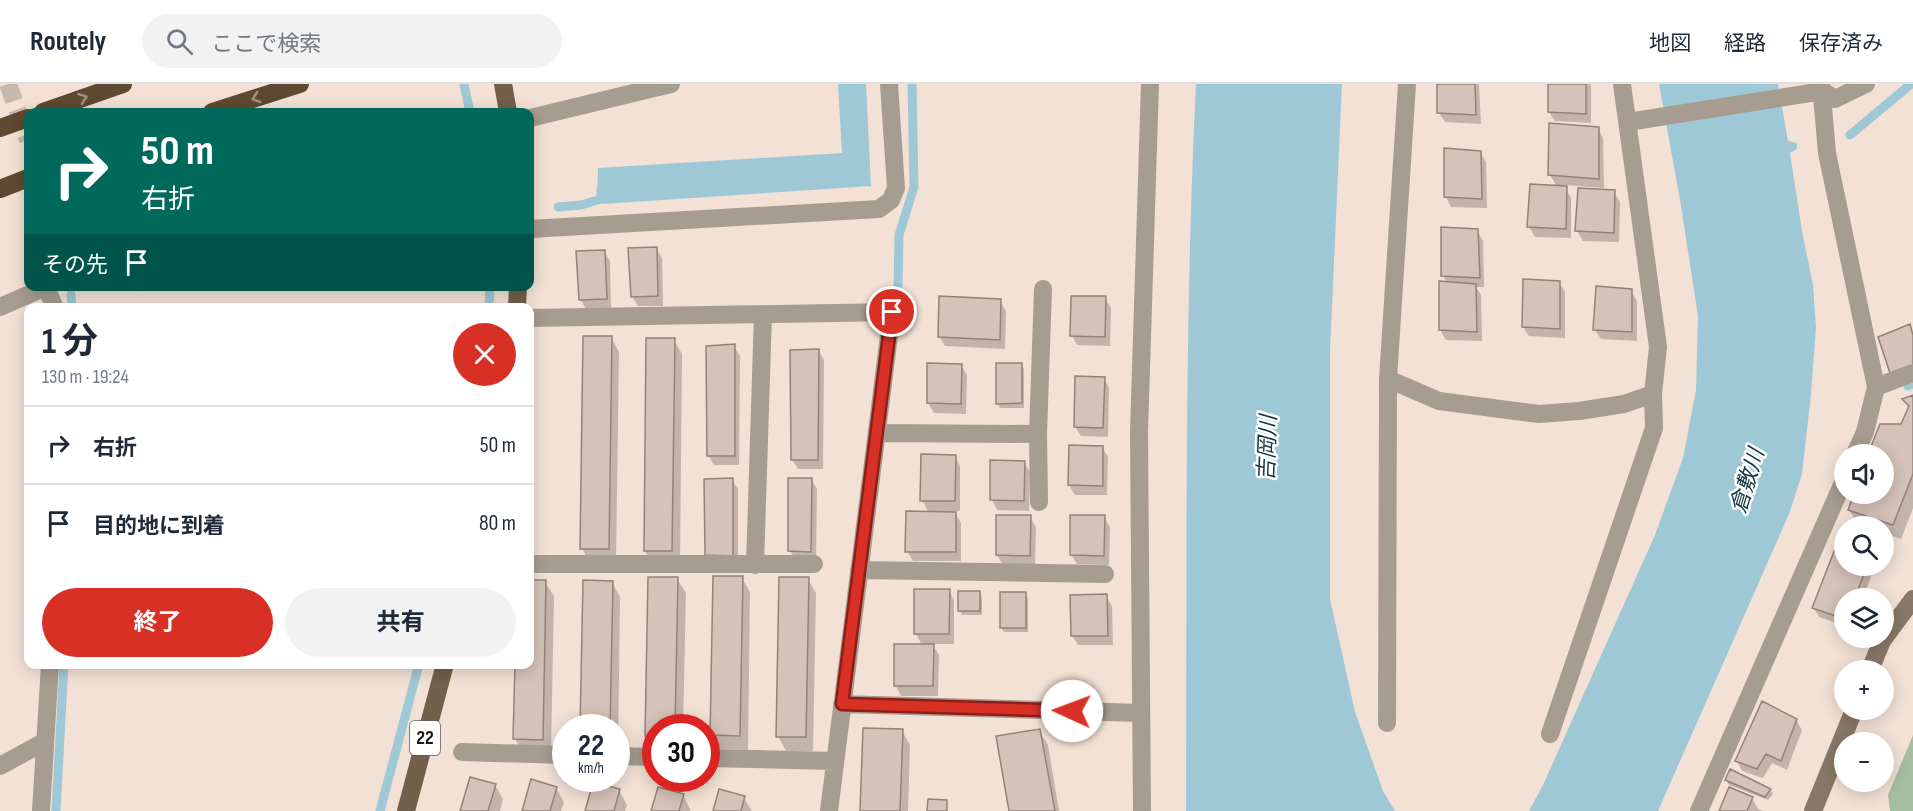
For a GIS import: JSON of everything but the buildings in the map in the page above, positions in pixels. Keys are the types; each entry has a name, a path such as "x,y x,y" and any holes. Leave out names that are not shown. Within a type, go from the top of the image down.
{"highway":[{"path":"54,108 123,84"},
{"path":"225,108 300,84"},
{"path":"0,128 24,119"},
{"path":"0,189 24,180"}],"main road":[{"path":"503,84 507,108"},
{"name":"22","path":"406,811 443,669"}],"street":[{"path":"534,117 671,84"},
{"path":"534,229 879,209 891,200 896,188 889,84"},
{"path":"1142,811 1139,432 1150,84"},
{"path":"1387,723 1388,379 1407,84"},
{"path":"1550,734 1654,428 1653,394 1658,347 1633,121 1622,84"},
{"path":"1633,121 1818,89 1835,99 1866,84"},
{"path":"1818,89 1827,153 1876,387 1865,432 1860,444"},
{"path":"1039,502 1038,434 1043,289"},
{"path":"0,307 38,291"},
{"path":"534,318 892,312 828,811"},
{"path":"755,565 763,314"},
{"path":"1876,387 1913,373"},
{"path":"1388,379 1439,401 1539,414 1624,404 1653,394"},
{"path":"877,433 1038,434"},
{"path":"1699,811 1834,503"},
{"path":"534,564 814,564"},
{"path":"859,570 1105,574"},
{"path":"1874,660 1882,641 1913,599"},
{"path":"41,811 50,669"},
{"path":"842,704 1141,713"},
{"path":"1813,811 1850,720"},
{"path":"0,766 44,742"},
{"path":"462,753 552,755"},
{"path":"720,758 835,761"}],"green space":[{"path":"1913,735 1913,811 1890,811 1888,795 1889,792 1894,792 1894,781"}],"water":[{"path":"838,84 866,84 871,186 602,204 597,193 598,168 842,153"},
{"name":"吉岡川","path":"1196,84 1342,84 1330,351 1330,599 1355,712 1383,791 1395,811 1186,811 1188,357"},
{"name":"倉敷川","path":"1659,84 1778,84 1788,141 1797,143 1797,149 1790,153 1813,285 1816,327 1802,474 1789,514 1658,811 1529,811 1543,785 1655,535 1683,458 1696,390 1698,316"}],"waterway":[{"path":"464,84 469,108"},
{"path":"898,290 899,235 914,187 912,84"},
{"path":"1850,135 1911,84"},
{"path":"558,207 581,205 601,199 601,189"},
{"path":"489,303 490,291"},
{"path":"71,295 72,303"},
{"path":"1908,386 1913,384"},
{"path":"56,811 64,669"},
{"path":"380,811 418,669"}],"tunnel":[{"path":"8,84 24,129"}],"route":[{"path":"892,312 842,704 1072,711"}]}
